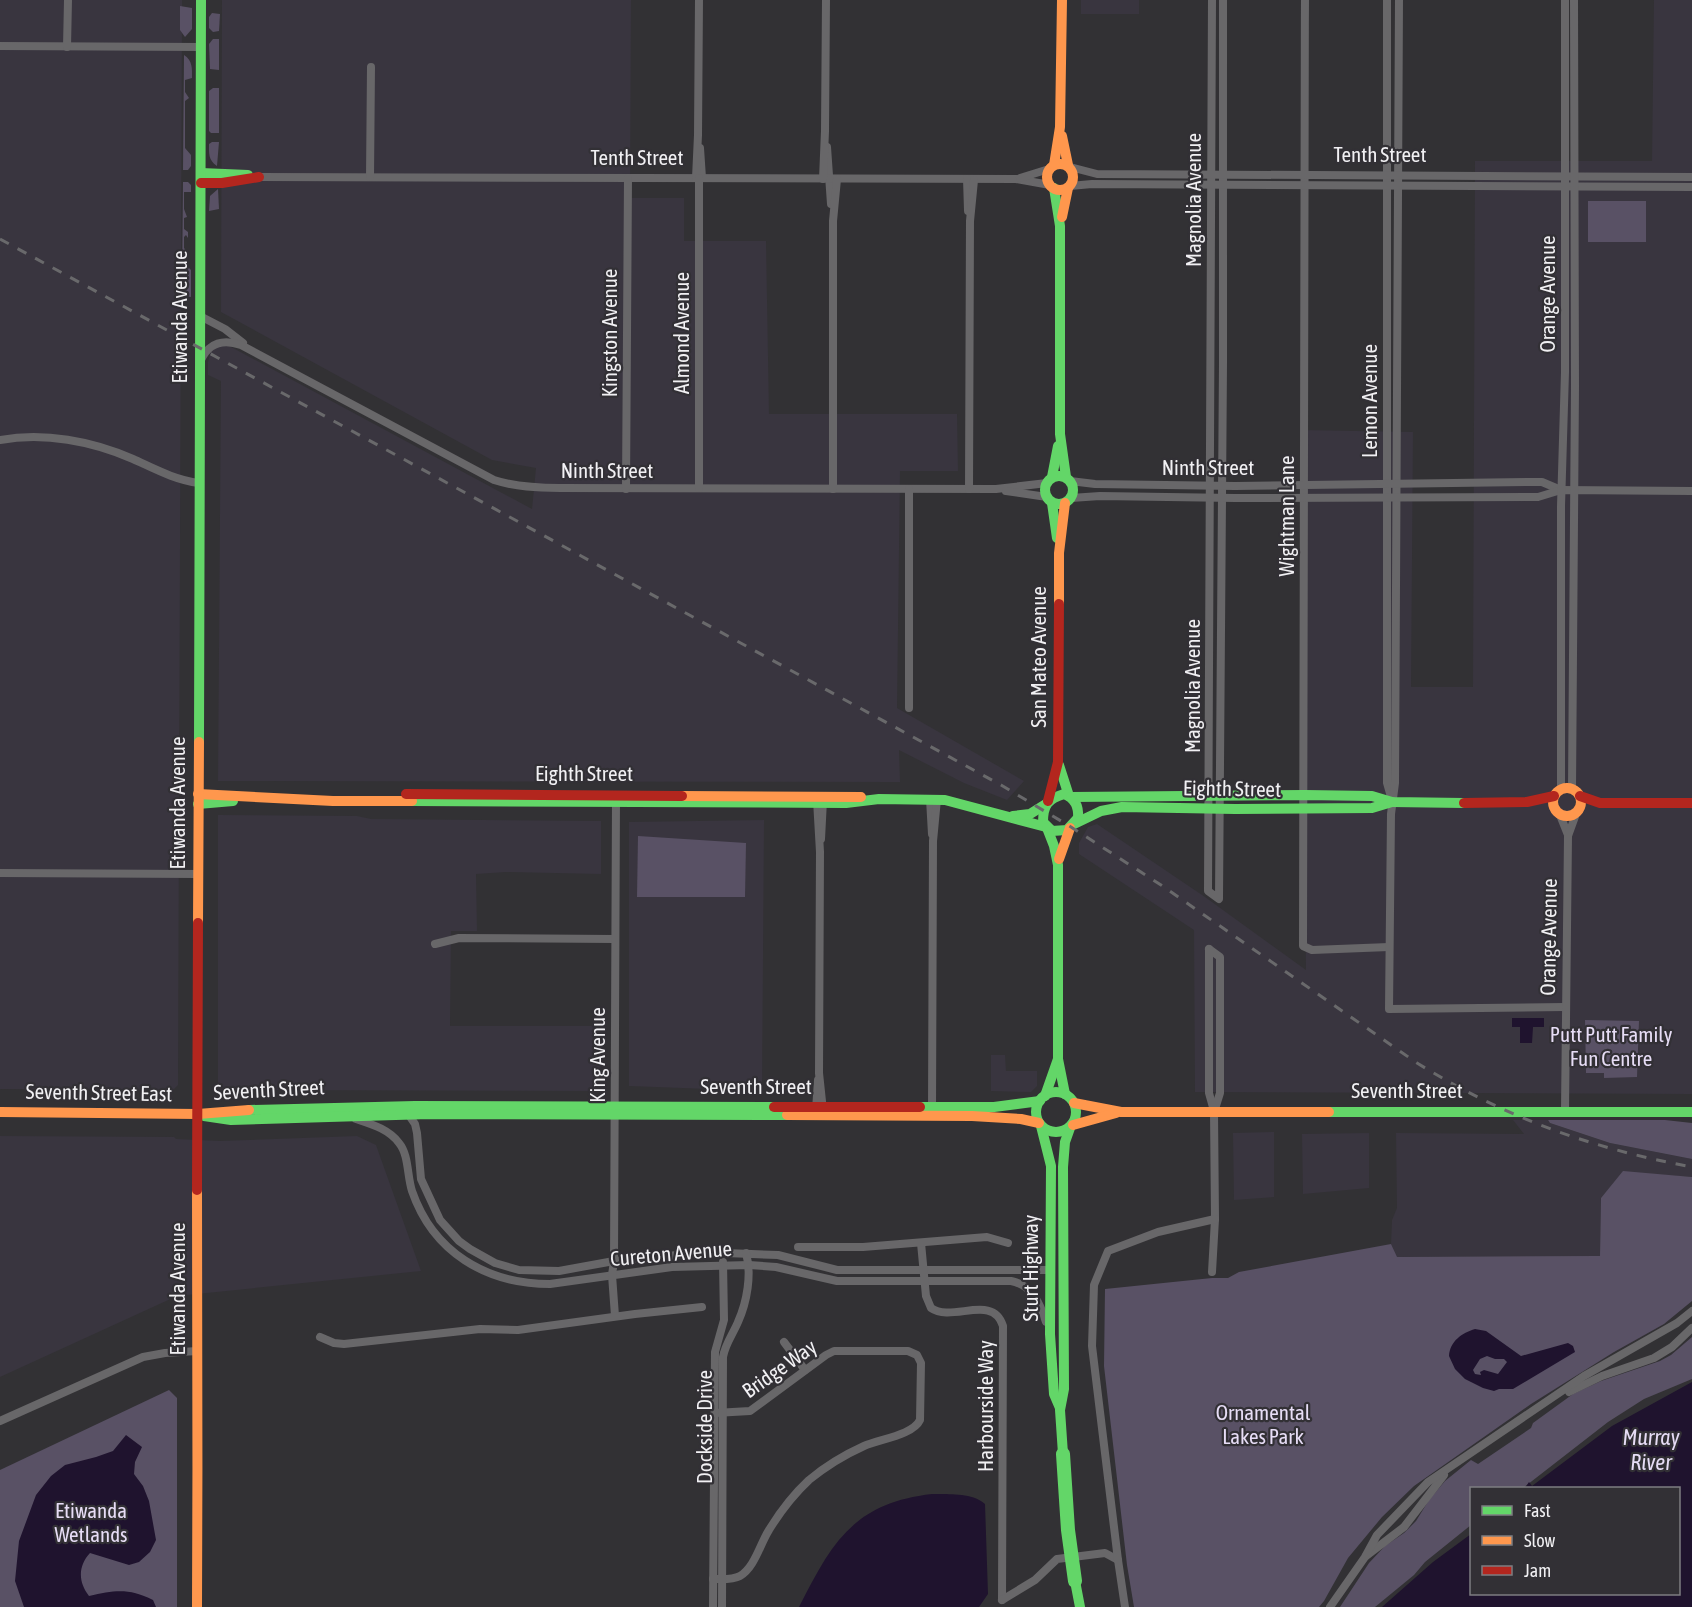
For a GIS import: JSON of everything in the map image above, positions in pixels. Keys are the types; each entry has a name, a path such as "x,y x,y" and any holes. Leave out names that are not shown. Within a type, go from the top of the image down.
{"main road":[{"name":"Etiwanda Avenue","path":"197,1607 201,0"},
{"path":"1060,167 1074,175 1060,187 1047,178 1060,167 1062,0"},
{"name":"Tenth Street","path":"201,178 259,177"},
{"name":"San Mateo Avenue","path":"1048,802 1058,762 1060,187"},
{"name":"San Mateo Avenue","path":"1058,762 1070,796"},
{"name":"Eighth Street","path":"198,799 288,798 346,794 820,799 850,796 954,801 1047,828"},
{"path":"1058,865 1072,826 1078,818 1077,803 1070,796 1058,795 1048,802 1042,815 1054,846 1058,865 1058,1059 1070,1099 1077,1112 1071,1126 1056,1133 1040,1125 1036,1111 1058,1059"},
{"name":"Eighth Street","path":"1215,802 1305,795 1372,796 1392,802 1692,803"},
{"name":"Eighth Street","path":"1070,796 1137,801 1215,802 1305,809 1372,808 1392,802"},
{"name":"Eighth Street","path":"1072,826 1107,809 1137,801"},
{"name":"Eighth Street","path":"1007,816 1030,814 1048,802"},
{"path":"1047,828 1058,832 1072,826"},
{"path":"1042,1098 1052,1093 1070,1099"},
{"name":"Seventh Street","path":"932,1112 994,1107 1042,1098"},
{"name":"Seventh Street","path":"1070,1099 1121,1112 1692,1112"},
{"name":"Seventh Street","path":"198,1114 227,1110 932,1112 1002,1117 1040,1125"},
{"name":"Seventh Street","path":"198,1114 215,1119 231,1120 349,1116 405,1110"},
{"name":"Seventh Street East","path":"0,1112 198,1114"},
{"name":"Seventh Street","path":"1071,1126 1121,1112"},
{"name":"Sturt Highway","path":"1040,1125 1051,1166 1050,1334 1054,1394 1060,1410"},
{"name":"Sturt Highway","path":"1071,1126 1065,1142 1063,1167 1064,1389 1060,1410 1068,1530 1080,1607"}],"street":[{"path":"67,47 68,0"},
{"name":"Almond Avenue","path":"699,0 699,488"},
{"path":"826,0 825,131 833,220 833,489"},
{"name":"Magnolia Avenue","path":"1212,0 1209,754 1215,802 1220,849 1219,899 1209,893 1209,849 1215,802 1221,754 1223,0"},
{"name":"Wightman Lane","path":"1305,0 1303,946 1312,950 1389,947"},
{"name":"Lemon Avenue","path":"1387,0 1387,783 1392,802"},
{"name":"Lemon Avenue","path":"1399,0 1396,186 1395,783 1392,802 1389,1009 1565,1007"},
{"name":"Orange Avenue","path":"1565,0 1574,490 1572,758 1567,802 1568,836"},
{"name":"Orange Avenue","path":"1569,176 1574,0"},
{"path":"1212,11 1223,12"},
{"path":"0,46 201,47"},
{"path":"1212,52 1224,52"},
{"path":"370,177 371,67"},
{"path":"1212,79 1224,79"},
{"path":"1211,107 1223,108"},
{"path":"1211,134 1223,134"},
{"name":"Tenth Street","path":"1016,179 1060,167 1097,174 1692,177"},
{"name":"Tenth Street","path":"259,177 1016,179 1060,187 1092,184 1692,187"},
{"name":"Kingston Avenue","path":"626,489 628,178"},
{"path":"969,489 970,179"},
{"name":"Orange Avenue","path":"1565,1111 1568,836 1567,802 1561,757 1561,490 1569,186"},
{"path":"1211,227 1223,227"},
{"path":"1211,256 1223,255"},
{"path":"1211,281 1223,280"},
{"path":"1211,309 1223,310"},
{"name":"Ninth Street","path":"200,316 225,329 252,349 494,480 529,488 996,489 1059,490 1100,496 1222,498 1538,497 1561,490 1692,491"},
{"path":"1211,336 1223,336"},
{"name":"Ninth Street","path":"200,364 205,351 218,343 235,343 252,349"},
{"path":"1211,363 1223,363"},
{"path":"1211,391 1223,391"},
{"path":"1210,418 1222,418"},
{"path":"0,440 29,437 85,443 132,458 176,479 199,483"},
{"path":"1210,444 1222,444"},
{"name":"Ninth Street","path":"996,489 1059,490 1095,484 1221,486 1542,482 1561,490"},
{"path":"909,489 909,708"},
{"path":"1210,537 1221,537"},
{"path":"1210,564 1221,564"},
{"path":"1562,589 1573,588"},
{"path":"1210,593 1221,593"},
{"path":"1210,619 1221,620"},
{"path":"1210,646 1221,647"},
{"path":"1210,674 1221,674"},
{"path":"1561,692 1572,692"},
{"path":"1209,701 1221,700"},
{"path":"1209,728 1221,728"},
{"path":"1209,754 1221,754"},
{"path":"1561,757 1572,758"},
{"name":"King Avenue","path":"615,1316 612,1275 614,1261 616,798"},
{"path":"819,1112 820,799"},
{"path":"932,1112 933,841 930,823 934,799"},
{"path":"1209,849 1220,849"},
{"path":"0,873 198,874"},
{"path":"1209,877 1220,877"},
{"path":"435,944 459,938 615,939"},
{"path":"1212,1272 1215,1219 1214,1112 1209,1093 1209,949 1220,957 1220,1093 1214,1112"},
{"path":"1209,1014 1220,1014"},
{"name":"Cureton Avenue","path":"405,1110 417,1131 419,1166 425,1191 440,1220 470,1250 495,1263 528,1271 558,1271 614,1261 688,1254 746,1253 778,1255 837,1270 1050,1269"},
{"name":"Cureton Avenue","path":"349,1116 382,1129 400,1143 404,1150 412,1191 425,1219 452,1251 473,1266 505,1280 534,1284 566,1283 677,1267 749,1265 776,1267 837,1281 1000,1281 1020,1283 1029,1289 1038,1302 1050,1334"},
{"path":"1125,1607 1092,1346 1094,1285 1108,1251 1158,1232 1215,1219"},
{"path":"798,1247 863,1247 989,1237 1008,1243"},
{"name":"Harbourside Way","path":"921,1243 926,1300 934,1310 944,1313 990,1310 999,1316 1003,1326 1002,1600 1035,1580 1057,1559 1105,1553 1118,1560"},
{"name":"Dockside Drive","path":"713,1607 717,1579 718,1413 715,1352 724,1320 722,1266 726,1253"},
{"name":"Dockside Drive","path":"718,1413 723,1354 743,1308 749,1265 746,1253"},
{"path":"1050,1269 1057,1276 1063,1288"},
{"path":"320,1337 334,1343 344,1344 480,1329 518,1330 615,1316 702,1307"},
{"path":"1330,1607 1365,1557 1374,1539 1428,1482 1584,1376 1677,1323 1692,1311"},
{"path":"1546,1403 1596,1378 1654,1358 1672,1347 1692,1328"},
{"path":"784,1342 805,1370"},
{"name":"Bridge Way","path":"717,1579 738,1577 748,1569 769,1530 786,1506 809,1481 836,1460 864,1446 909,1432 917,1427 920,1420 921,1363 913,1352 834,1351 750,1411 718,1413"},
{"path":"0,1421 143,1357 165,1353 197,1352"},
{"path":"1365,1557 1404,1527 1448,1470"},
{"name":"Dockside Drive","path":"717,1579 722,1607"}],"shaded area":[{"path":"0,0 182,0 178,1085 173,1090 0,1089"},
{"path":"222,0 631,0 630,198 684,198 684,241 766,241 769,414 957,414 958,471 900,471 897,708 1024,781 1007,800 964,783 899,750 900,782 218,781 221,381 208,375 211,351 226,345 233,348 532,509 536,468 492,460 221,312"},
{"path":"1081,0 1139,0 1139,14 1081,14"},
{"path":"1654,0 1692,0 1692,1094 1195,1092 1194,930 1079,854 1079,843 1088,827 1097,824 1205,897 1306,970 1300,430 1413,432 1411,687 1473,687 1475,161 1652,161"},
{"path":"218,815 601,821 601,874 506,872 476,874 477,931 451,931 450,1026 600,1026 601,1091 221,1090 218,1087"},
{"path":"764,820 762,1091 629,1086 629,822"},
{"path":"991,1055 1005,1055 1006,1071 1037,1071 1037,1086 1031,1092 991,1091"},
{"path":"1513,1120 1548,1120 1550,1123 1610,1143 1692,1159 1692,1177 1623,1172 1601,1198 1600,1256 1396,1257 1391,1244 1392,1220 1397,1208 1396,1133 1524,1134"},
{"path":"1274,1132 1274,1197 1234,1200 1233,1133"},
{"path":"1369,1133 1369,1188 1303,1194 1302,1134"},
{"path":"0,1136 174,1137 176,1139 220,1141 357,1136 376,1145 421,1271 177,1296 0,1377"}],"green space":[{"path":"180,6 192,8 192,29 185,37 180,30"},
{"path":"212,13 220,14 219,31 213,32 209,28 209,17"},
{"path":"213,39 219,39 219,70 210,69 209,44"},
{"path":"184,55 192,71 192,78 185,80 185,92 189,98 185,101 185,148 191,155 191,166 188,170 183,170"},
{"path":"219,88 219,133 209,131 209,91"},
{"path":"219,142 217,166 210,156 209,144"},
{"path":"183,182 191,185 191,192 184,192 184,209 187,217 184,218 184,229 188,232 188,238 186,235 184,237 184,248 188,257 184,256 184,263 191,270 191,297 180,295 180,290 182,290"},
{"path":"218,189 219,209 209,211 210,196"},
{"path":"1588,201 1646,201 1646,242 1588,242"},
{"path":"638,836 746,843 745,897 637,897"},
{"name":"Putt Putt Family Fun Centre","path":"1585,1020 1639,1021 1637,1077 1604,1078 1604,1073 1586,1073"},
{"path":"1548,1120 1665,1120 1692,1123 1692,1159 1610,1143 1550,1123"},
{"name":"Ornamental Lakes Park","path":"1623,1171 1692,1177 1692,1301 1664,1324 1531,1404 1414,1486 1382,1517 1348,1558 1319,1607 1134,1607 1104,1366 1105,1289 1228,1278 1239,1272 1391,1244 1397,1257 1600,1256 1601,1198"},
{"path":"1692,1337 1692,1379 1644,1399 1608,1422 1524,1487 1470,1487 1470,1526 1375,1607 1340,1607 1369,1563 1385,1546 1404,1533 1416,1521 1429,1500 1445,1481 1471,1460 1478,1464 1531,1428 1533,1423 1573,1394 1671,1355"},
{"name":"Etiwanda Wetlands","path":"169,1390 177,1398 177,1607 0,1607 0,1470"}],"water":[{"path":"1512,1018 1544,1018 1544,1027 1533,1027 1532,1043 1520,1043 1520,1027 1512,1027"},
{"path":"1475,1329 1486,1331 1521,1356 1568,1343 1573,1346 1575,1352 1513,1389 1494,1391 1465,1379 1455,1369 1449,1356 1454,1342 1461,1335","holes":["1487,1356 1504,1359 1507,1362 1498,1374 1484,1370 1480,1372 1481,1375 1475,1374 1473,1370 1480,1359"]},
{"name":"Murray River","path":"1692,1382 1692,1607 1382,1607 1433,1562 1470,1535 1470,1595 1680,1595 1680,1487 1526,1487 1529,1482 1532,1486 1612,1426"},
{"path":"126,1435 142,1447 135,1462 134,1474 143,1486 149,1501 156,1540 150,1552 139,1562 129,1565 90,1553 83,1563 81,1580 89,1596 114,1591 137,1593 153,1600 156,1607 24,1607 15,1581 19,1541 36,1495 51,1476 65,1465 113,1451"},
{"path":"932,1494 968,1496 985,1504 988,1594 979,1607 799,1607 835,1545 864,1517 883,1506"}],"railway":[{"path":"0,239 1001,785 1161,885 1417,1063 1450,1082 1516,1115 1584,1140 1692,1167"}],"traffic: fast":[{"path":"199,742 201,0"},
{"path":"201,173 248,175"},
{"path":"1054,188 1060,226 1060,434 1066,477"},
{"path":"1052,477 1058,446"},
{"path":"1059,476 1069,480 1073,490 1069,500 1059,504 1049,500 1045,490 1049,480 1059,476"},
{"path":"1052,503 1057,538"},
{"path":"1059,765 1069,796"},
{"path":"1064,794 1076,803 1078,818 1067,830 1052,831 1043,822 1044,811 1050,801 1064,794"},
{"path":"1071,797 1372,796 1392,802 1464,803"},
{"path":"412,801 846,803 879,799 945,800 1046,827"},
{"path":"198,804 233,801"},
{"path":"1074,824 1101,811 1122,807 1372,808 1392,802"},
{"path":"1013,816 1030,814 1046,804"},
{"path":"1047,828 1058,865 1058,1059 1065,1094"},
{"path":"1045,1096 1058,1059"},
{"path":"1056,1092 1064,1093 1070,1098 1075,1104 1076,1112 1075,1120 1070,1126 1064,1131 1056,1132 1048,1131 1042,1126 1037,1120 1036,1112 1037,1104 1042,1098 1048,1093 1056,1092"},
{"path":"920,1107 994,1107 1040,1101"},
{"path":"249,1110 415,1106 774,1107"},
{"path":"1329,1112 1692,1112"},
{"path":"204,1116 231,1120 429,1114 787,1115"},
{"path":"1041,1126 1051,1166 1050,1334 1054,1394 1060,1408"},
{"path":"1063,1454 1060,1410 1064,1389 1063,1167 1065,1142 1070,1128"},
{"path":"1063,1454 1068,1530 1075,1581"},
{"path":"1075,1581 1080,1607"}],"traffic: slow":[{"path":"1054,165 1060,127 1062,0"},
{"path":"1062,136 1068,165"},
{"path":"1060,164 1070,167 1073,177 1070,187 1060,190 1050,187 1047,177 1050,167 1060,164"},
{"path":"1062,217 1068,188"},
{"path":"1059,604 1059,553 1065,503"},
{"path":"198,923 199,742"},
{"path":"1567,788 1577,792 1581,802 1577,812 1567,816 1557,812 1553,802 1557,792 1567,788"},
{"path":"198,794 333,801 412,801"},
{"path":"682,796 861,797"},
{"path":"1059,859 1070,828"},
{"path":"1074,1103 1121,1112 1329,1112"},
{"path":"0,1112 198,1114 249,1110"},
{"path":"1073,1125 1116,1113"},
{"path":"787,1115 972,1116 1021,1119 1039,1123"},
{"path":"197,1190 197,1607"}],"traffic: jam":[{"path":"201,183 222,183 259,177"},
{"path":"1048,801 1058,762 1059,604"},
{"path":"406,794 682,796"},
{"path":"1464,803 1527,802 1554,796"},
{"path":"1580,796 1600,803 1692,803"},
{"path":"197,1190 198,923"},
{"path":"774,1107 920,1107"}]}
